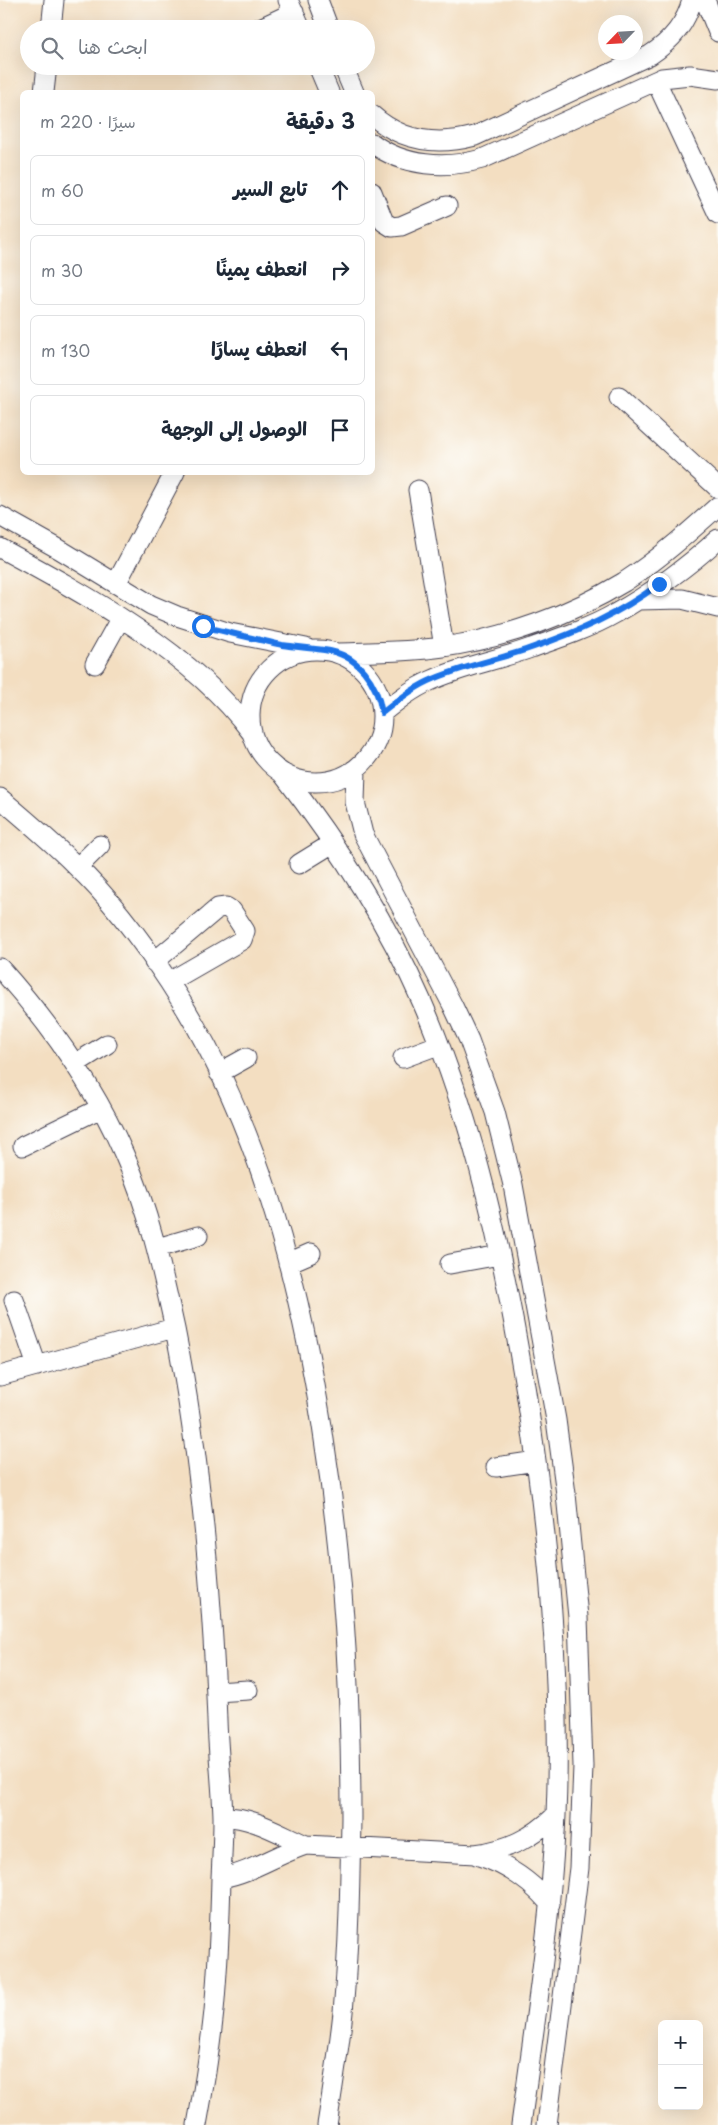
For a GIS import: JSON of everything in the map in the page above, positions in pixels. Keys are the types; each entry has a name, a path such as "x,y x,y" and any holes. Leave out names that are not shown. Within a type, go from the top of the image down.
{"street":[{"path":"52,20 54,0"},
{"path":"318,0 326,20"},
{"path":"375,117 398,133 416,139 436,142 456,141 475,136 650,55 675,33 686,16 692,0"},
{"path":"704,0 718,32"},
{"path":"280,20 294,14"},
{"path":"44,90 46,75"},
{"path":"322,75 329,90"},
{"path":"347,75 353,90"},
{"path":"375,148 420,163 435,165 467,163 482,159 656,81 690,75 718,79"},
{"path":"656,81 718,214"},
{"path":"375,200 384,222 392,227 401,226 447,206"},
{"path":"620,398 718,488"},
{"path":"116,584 174,475"},
{"path":"418,490 444,647"},
{"path":"0,516 59,548 151,605 203,626 257,640 338,653 392,652 444,647 501,635 543,621 586,602 624,582 673,546 718,506"},
{"path":"382,713 414,689 429,681 465,668 530,649 595,624 638,600 718,539"},
{"path":"0,548 69,587 160,646 204,680 251,732 262,756 282,773 333,843 389,935 423,1004 476,1156 500,1255 520,1358 536,1461 549,1570 555,1658 557,1717 556,1815 550,1904 521,2125"},
{"path":"638,600 682,599 718,608"},
{"path":"95,664 120,619"},
{"path":"251,732 250,706 258,682 276,662 299,651 312,649"},
{"path":"282,773 306,782 320,783 338,779 356,770 373,750 379,738 382,713 376,687 369,676 350,659 338,653"},
{"path":"356,770 355,802 363,834 454,1006 472,1049 494,1112 513,1185 556,1420 576,1588 581,1667 583,1766 579,1868 547,2125"},
{"path":"0,798 78,867 121,916 169,982 190,1017 247,1132 271,1204 303,1319 334,1500 345,1613 351,1725 348,1954 344,2003 327,2125"},
{"path":"299,864 333,843"},
{"path":"78,867 100,845"},
{"path":"154,962 218,908 226,907 232,912 245,931 242,940 169,982"},
{"path":"0,968 46,1023 75,1064 101,1108 124,1153 142,1200 157,1248 192,1421 206,1537 223,1817 214,2012 198,2125"},
{"path":"75,1064 107,1044"},
{"path":"403,1058 438,1045"},
{"path":"219,1073 246,1058"},
{"path":"23,1146 101,1108"},
{"path":"157,1248 198,1236"},
{"path":"288,1263 311,1253"},
{"path":"450,1264 500,1255"},
{"path":"14,1300 37,1366"},
{"path":"0,1376 174,1328"},
{"path":"496,1467 536,1461"},
{"path":"216,1692 248,1690"},
{"path":"221,1878 244,1872 288,1851 306,1845 475,1854 519,1843 533,1835 556,1815"},
{"path":"223,1817 247,1820 306,1845"},
{"path":"475,1854 504,1865 517,1873 540,1892 550,1904"}],"route":[{"path":"203,626 257,640 338,653 360,666 369,676 376,687 382,713 414,689 448,673 530,649 595,624 638,600 659,584"}]}
